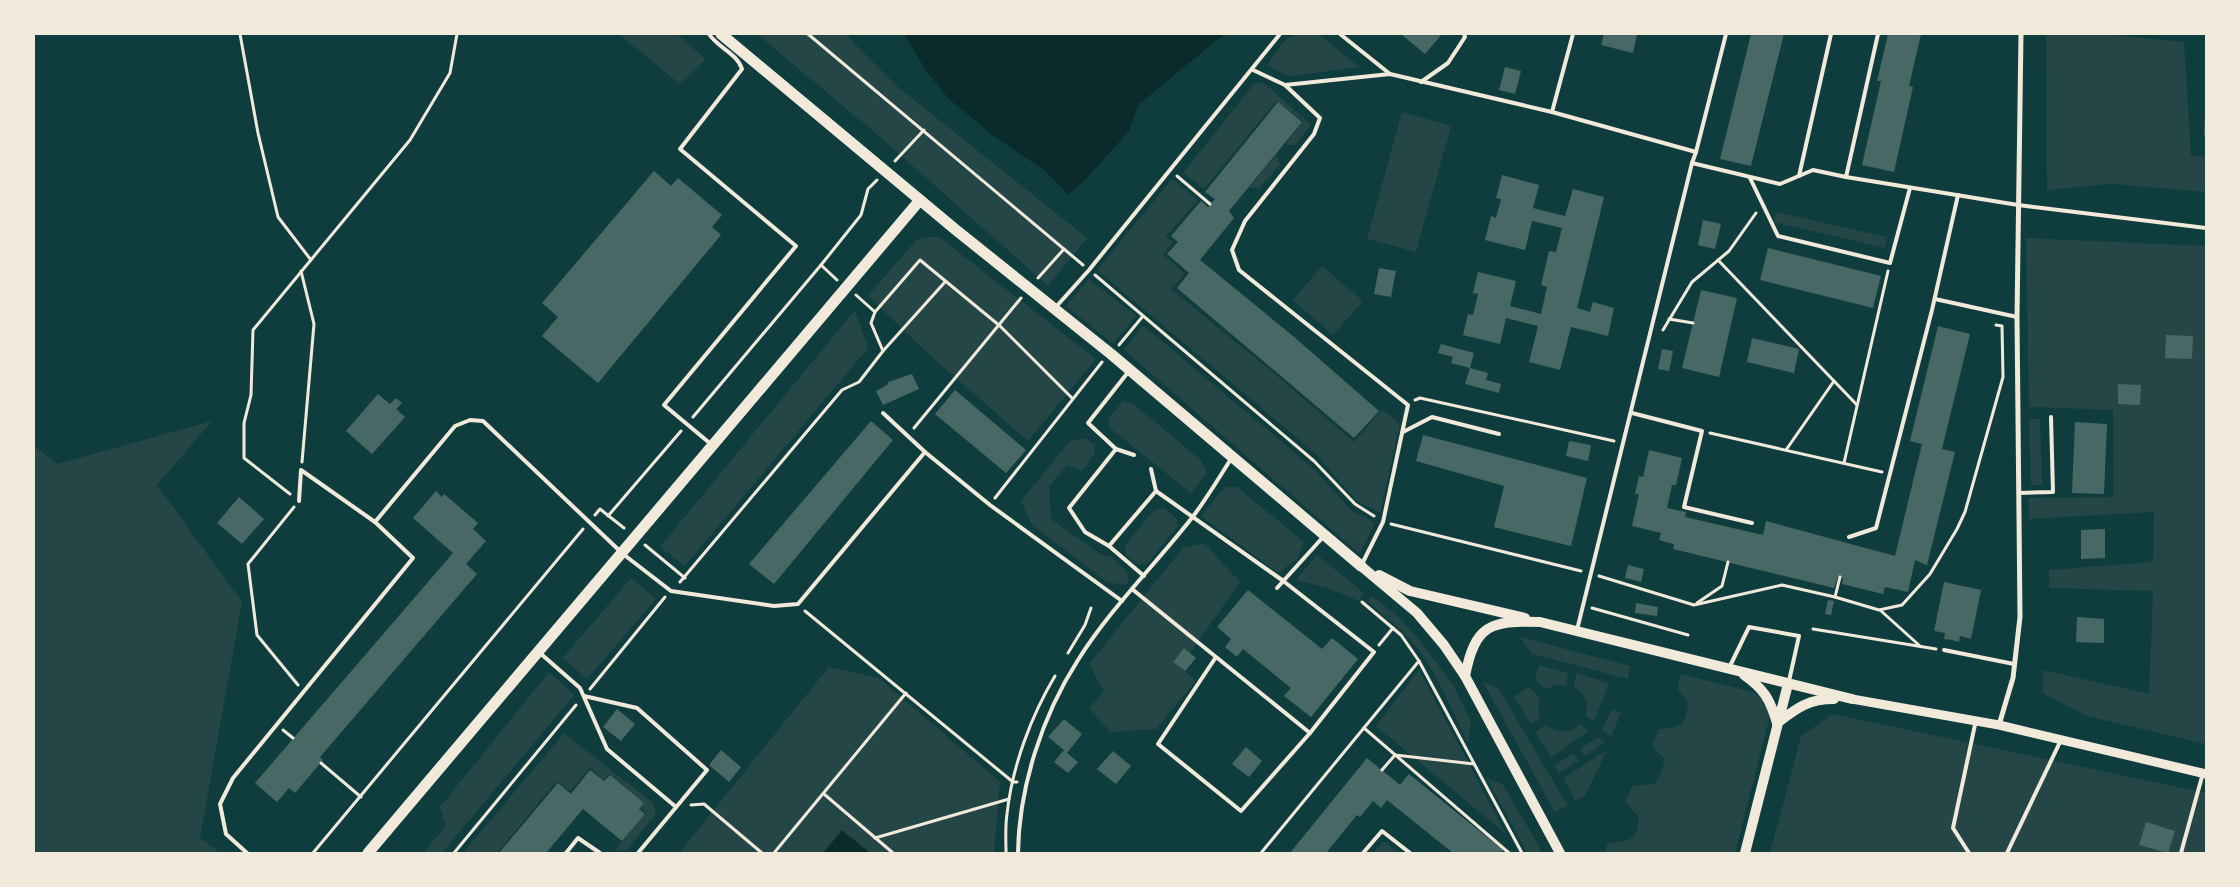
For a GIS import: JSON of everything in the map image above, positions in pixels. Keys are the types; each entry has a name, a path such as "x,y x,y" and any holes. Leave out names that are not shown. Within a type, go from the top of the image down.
{"main road":[{"path":"721,34 1028,289 1111,354 1417,613 1444,645 1465,676 1560,853"},
{"path":"368,853 623,554 920,200"},
{"path":"1361,566 1410,591 1577,632 1665,651 1788,684 1852,698"},
{"path":"1465,676 1472,647 1480,634 1493,625 1520,621 1540,622"},
{"path":"1734,670 1763,690 1771,704 1777,723"},
{"path":"1745,853 1788,684"},
{"path":"1777,723 1800,706 1813,701 1819,699 1852,698"}],"street":[{"path":"1999,724 2013,678 2020,617 2017,317 2021,34"},
{"path":"1852,698 1999,724 2205,774"}],"lane":[{"path":"709,34 739,61 742,69 680,149 796,246 664,405 714,446"},
{"path":"1054,310 1253,70 1280,34"},
{"path":"1340,34 1390,74"},
{"path":"1421,82 1448,63 1465,37 1464,34"},
{"path":"1552,112 1573,34"},
{"path":"1577,632 1692,163 1726,34"},
{"path":"1799,176 1831,34"},
{"path":"1846,178 1878,34"},
{"path":"1253,70 1285,85 1320,118 1314,134 1245,221 1232,250 1239,270 1408,405 1383,522 1361,566"},
{"path":"1285,85 1390,74 1552,112 1696,152"},
{"path":"1692,163 1780,184 1814,170 1846,178 2018,205 2206,228"},
{"path":"1750,178 1778,236 1890,263 1910,188"},
{"path":"1848,537 1876,528 1935,298 1958,195"},
{"path":"1935,298 2017,317"},
{"path":"1130,370 1088,423 1116,448 1134,455"},
{"path":"883,413 925,452 990,505 1122,602"},
{"path":"1632,413 1702,431 1684,507 1752,523"},
{"path":"1403,432 1432,417 1499,434"},
{"path":"2018,493 2053,492 2051,417"},
{"path":"375,522 455,426 470,420 483,422 623,554 671,591 774,606 798,604 925,452"},
{"path":"1116,448 1069,508 1085,532 1109,546 1144,576"},
{"path":"1018,853 1019,827 1028,782 1039,739 1056,699 1078,660 1132,589 1192,517 1233,457"},
{"path":"1151,469 1156,491 1282,580 1374,652 1310,733 1241,811 1158,744 1216,657"},
{"path":"246,853 226,834 220,804 233,778 413,558 375,522 301,470 298,501"},
{"path":"1109,546 1156,491"},
{"path":"1277,588 1282,580 1325,535"},
{"path":"1132,589 1310,733"},
{"path":"1734,670 1749,627 1799,636 1788,684"},
{"path":"1944,650 2014,664"},
{"path":"539,652 580,688 607,750 676,807"},
{"path":"584,696 637,708 707,770 638,853"},
{"path":"1969,853 1953,828 1976,720"},
{"path":"2007,853 2062,739"},
{"path":"2181,853 2205,774"},
{"path":"1363,853 1382,831 1410,853"},
{"path":"566,853 578,838 600,853"}],"path":[{"path":"240,34 258,133 278,217 312,260"},
{"path":"304,691 257,634 248,564 298,501 244,458 244,423 251,395 254,330 410,140 450,73 457,34"},
{"path":"808,34 1314,460 1354,504 1383,522 1592,574 1694,605 1782,585 1835,597 1879,610 1920,646"},
{"path":"1170,171 1210,204"},
{"path":"1661,333 1692,282 1729,252 1762,203"},
{"path":"907,436 1064,248"},
{"path":"920,260 1000,326 1072,398"},
{"path":"1718,260 1858,405"},
{"path":"1844,463 1890,263"},
{"path":"313,853 600,509 608,516 820,265"},
{"path":"301,271 314,324 301,470"},
{"path":"454,853 671,591 685,578 842,390 859,382 883,351 945,282"},
{"path":"875,312 871,322 883,351"},
{"path":"990,505 1101,362 1111,354 1143,316"},
{"path":"1669,319 1693,324"},
{"path":"1879,610 1902,605 1917,590 1940,558 1965,512 2003,377 2002,326 1993,324"},
{"path":"1786,450 1834,381"},
{"path":"1408,405 1420,398 1624,443"},
{"path":"1702,431 1890,473"},
{"path":"1694,605 1722,586 1728,562"},
{"path":"1835,597 1840,577"},
{"path":"1362,602 1401,635 1420,661 1522,853"},
{"path":"798,604 1013,782 1028,782"},
{"path":"1583,606 1688,635"},
{"path":"1374,652 1393,628"},
{"path":"1813,629 1944,650"},
{"path":"1261,853 1420,661"},
{"path":"774,853 906,692"},
{"path":"1364,728 1509,853"},
{"path":"1395,755 1474,764"},
{"path":"1382,770 1395,755"},
{"path":"321,763 361,797"},
{"path":"824,794 893,853"},
{"path":"875,838 1009,799"},
{"path":"676,807 704,804 762,853"}],"shaded area":[{"path":"619,34 676,34 706,59 680,84"},
{"path":"757,34 847,34 899,88 1087,238 1048,286 879,136"},
{"path":"904,34 1223,35 1138,105 1129,131 1083,182 1068,194 1044,170 995,137 949,99 927,72"},
{"path":"1298,34 1318,34 1360,67 1289,76 1267,65 1286,39"},
{"path":"2046,34 2113,35 2184,42 2191,156 2206,157 2206,192 2111,184 2047,190"},
{"path":"1259,82 1266,85 1311,125 1295,145 1285,145 1303,121 1276,101 1204,189 1183,173 1253,85"},
{"path":"1402,112 1451,126 1416,252 1367,239"},
{"path":"1276,154 1280,164 1260,188 1249,188"},
{"path":"1172,179 1198,200 1166,236 1173,242 1163,255 1185,274 1171,289 1354,442 1382,410 1400,424 1380,513 1356,500 1316,454 1097,270"},
{"path":"1776,212 1887,237 1885,248 1774,222"},
{"path":"939,237 1096,359 1028,441 933,358 868,296 916,240"},
{"path":"2026,238 2206,246 2206,744 2086,716 2043,693 2043,670 2149,694 2153,591 2049,588 2049,570 2153,562 2154,512 2029,519 2029,498 2113,497 2113,410 2029,407"},
{"path":"1322,266 1363,301 1333,335 1293,300"},
{"path":"1089,279 1136,316 1113,344 1066,306"},
{"path":"855,310 868,348 685,566 660,547"},
{"path":"1143,325 1314,469 1352,511 1375,523 1360,554 1124,350"},
{"path":"1123,401 1133,404 1201,460 1207,473 1191,493 1110,428 1108,419"},
{"path":"2029,419 2040,419 2042,485 2031,485"},
{"path":"212,421 157,485 242,602 200,838 220,853 34,853 34,446 57,464"},
{"path":"1084,438 1095,444 1095,453 1082,471 1067,465 1049,486 1051,519 1101,555 1112,557 1126,571 1129,580 1125,585 1107,582 1032,525 1021,501 1070,441"},
{"path":"1225,487 1237,487 1304,542 1297,559 1278,573 1201,516"},
{"path":"1164,508 1176,518 1178,526 1147,564 1138,565 1126,555 1125,545 1154,510"},
{"path":"1204,543 1240,582 1190,653 1184,648 1173,661 1196,681 1156,729 1111,732 1089,709 1104,691 1089,664 1183,548"},
{"path":"1317,555 1364,593 1359,601 1328,588 1296,580"},
{"path":"631,578 656,599 587,679 563,658"},
{"path":"1372,596 1395,614 1417,637 1454,686 1471,722 1468,742 1428,663 1420,651 1396,625 1368,602"},
{"path":"1520,637 1630,666 1628,679 1532,654"},
{"path":"1539,665 1568,673 1566,685 1555,685 1546,689 1535,680"},
{"path":"829,667 879,678 1000,782 994,853 679,853"},
{"path":"1419,670 1506,834 1376,726"},
{"path":"549,672 574,695 442,853 423,853 446,826 440,807"},
{"path":"1576,673 1609,683 1594,721 1586,716 1587,707 1585,699 1574,686"},
{"path":"1681,674 1753,692 1765,701 1770,715 1735,853 1604,853 1608,843 1627,840 1635,835 1638,816 1625,801 1632,786 1654,784 1662,772 1664,759 1652,745 1659,729 1673,728 1684,720 1688,701 1677,689"},
{"path":"1483,682 1498,688 1568,806 1555,812"},
{"path":"1528,686 1540,698 1538,711 1540,718 1530,723 1514,697"},
{"path":"1612,709 1621,713 1611,736 1602,730"},
{"path":"1833,714 2206,793 2206,853 1770,853 1801,736"},
{"path":"1580,724 1589,731 1551,757 1535,732 1545,725 1554,730 1568,731"},
{"path":"564,733 652,802 656,811 654,816 628,849 615,850 646,813 641,808 644,803 609,774 603,779 590,768 570,791 557,781 497,853 463,853"},
{"path":"1598,737 1605,742 1584,756 1580,749"},
{"path":"1607,750 1585,796 1575,801 1564,778"},
{"path":"1574,753 1578,761 1559,773 1555,765"},
{"path":"1486,777 1503,785 1539,846 1541,853 1527,853"},
{"path":"842,830 870,853 823,853"},
{"path":"1384,841 1398,853 1374,853"}],"building":[{"path":"1401,34 1442,34 1425,54"},
{"path":"1604,34 1637,34 1633,53 1601,45"},
{"path":"1751,34 1784,34 1751,166 1720,159"},
{"path":"1888,34 1921,34 1909,86 1913,87 1894,172 1862,165 1881,81 1877,81"},
{"path":"1505,67 1521,71 1515,94 1499,90"},
{"path":"1278,102 1302,122 1229,211 1234,218 1200,260 1293,336 1379,411 1354,438 1177,288 1189,273 1167,254 1178,242 1171,236 1201,201 1208,207 1215,199 1205,192"},
{"path":"2205,114 2206,136 2204,136"},
{"path":"654,171 671,186 678,178 722,215 712,227 721,235 598,383 542,336 558,317 542,303"},
{"path":"1502,175 1539,185 1533,208 1565,216 1573,189 1604,197 1577,308 1590,312 1593,302 1614,308 1608,336 1571,327 1560,370 1529,362 1538,326 1506,318 1500,344 1463,335 1468,314 1473,315 1478,294 1473,293 1478,272 1516,281 1510,306 1541,314 1547,287 1541,285 1549,251 1556,252 1562,228 1532,221 1525,250 1485,240 1491,216 1496,218 1501,199 1496,198"},
{"path":"1703,220 1721,224 1715,249 1698,245"},
{"path":"1768,248 1881,276 1873,308 1760,280"},
{"path":"1379,268 1396,271 1391,297 1374,294"},
{"path":"1701,290 1737,298 1719,377 1682,368"},
{"path":"1938,326 1970,334 1942,449 1955,452 1927,565 1915,560 1908,592 1885,587 1883,594 1842,584 1843,578 1838,577 1834,588 1673,549 1674,544 1659,540 1661,533 1632,526 1639,494 1635,494 1639,476 1643,477 1649,450 1682,458 1676,485 1672,485 1667,508 1686,512 1685,517 1763,535 1766,521 1895,556 1922,444 1910,441"},
{"path":"2166,335 2193,336 2192,359 2165,358"},
{"path":"1752,338 1799,349 1794,373 1747,362"},
{"path":"1441,344 1474,353 1470,368 1451,363 1453,357 1438,353"},
{"path":"1662,349 1673,351 1669,371 1658,369"},
{"path":"1470,368 1488,373 1486,380 1501,384 1499,393 1465,384"},
{"path":"912,374 919,389 883,405 876,391 887,385 888,382"},
{"path":"2118,384 2141,385 2140,405 2118,404"},
{"path":"955,390 1026,450 1006,473 935,414"},
{"path":"378,394 390,404 396,398 402,403 396,409 405,417 372,454 346,431"},
{"path":"871,421 893,440 774,584 749,564"},
{"path":"2075,422 2107,424 2104,494 2072,493"},
{"path":"1423,435 1587,478 1571,546 1494,527 1504,486 1416,461"},
{"path":"1569,441 1591,445 1588,461 1566,456"},
{"path":"436,491 442,497 444,494 478,523 473,529 486,541 466,564 477,574 320,757 323,760 295,793 289,788 277,802 255,783 453,553 413,518"},
{"path":"239,497 264,519 242,544 217,523"},
{"path":"2105,529 2105,558 2081,559 2081,530"},
{"path":"1628,565 1644,569 1641,582 1625,578"},
{"path":"1944,582 1981,590 1971,639 1960,636 1959,642 1944,639 1945,633 1934,631"},
{"path":"1248,590 1322,649 1332,638 1358,659 1311,717 1284,696 1291,688 1243,649 1237,657 1225,647 1231,639 1217,627"},
{"path":"1828,600 1834,601 1831,615 1825,614"},
{"path":"1636,603 1658,607 1657,616 1635,613"},
{"path":"2077,617 2104,619 2104,643 2076,642"},
{"path":"1184,648 1196,658 1185,671 1173,662"},
{"path":"617,709 635,724 621,741 603,727"},
{"path":"1064,719 1082,734 1067,753 1078,762 1068,773 1054,762 1064,750 1048,737"},
{"path":"1246,747 1262,761 1249,777 1232,764"},
{"path":"721,750 741,767 729,782 709,765"},
{"path":"1113,751 1131,766 1116,784 1097,769"},
{"path":"1367,758 1400,785 1409,774 1503,850 1501,853 1453,853 1387,800 1381,808 1373,801 1360,817 1357,815 1326,853 1290,853"},
{"path":"590,770 604,781 610,775 644,803 639,809 645,814 622,841 583,809 546,853 499,853 558,783 571,794"},
{"path":"2146,822 2175,831 2168,853 2139,845"}]}
